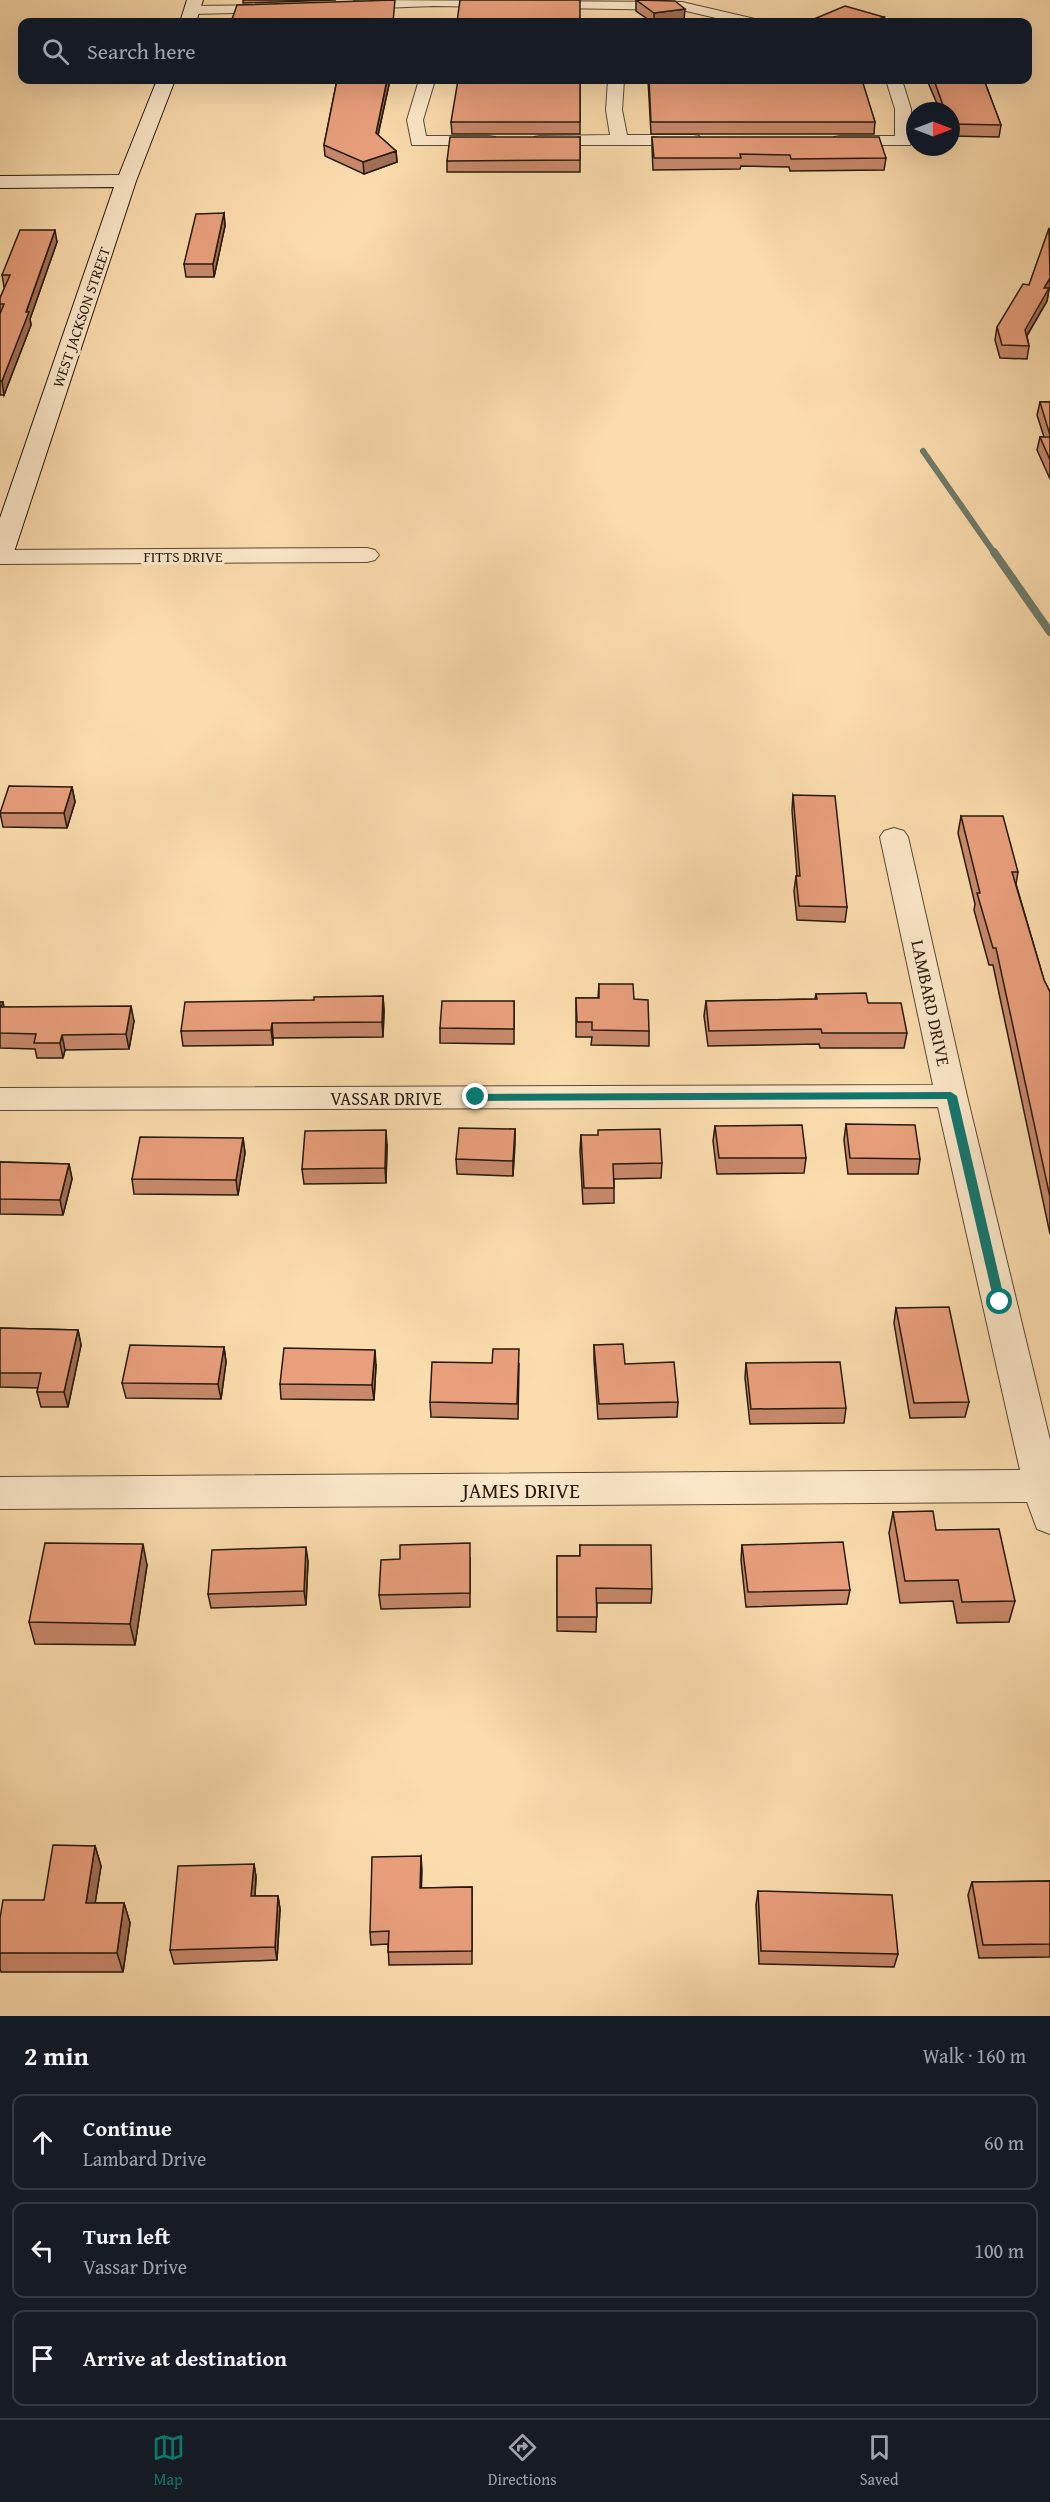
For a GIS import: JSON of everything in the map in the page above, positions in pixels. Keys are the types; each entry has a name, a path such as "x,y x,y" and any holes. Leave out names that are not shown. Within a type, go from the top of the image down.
{"street":[{"path":"429,18 434,2"},
{"path":"337,6 434,2 619,4 682,6 733,18"},
{"path":"619,4 619,18"},
{"path":"192,11 285,9"},
{"name":"WEST JACKSON STREET","path":"0,556 126,181 164,84"},
{"path":"426,84 415,120 418,141 501,141"},
{"path":"615,84 613,100 615,126 620,140"},
{"path":"821,141 904,141 903,109 895,84"},
{"path":"525,141 715,141"},
{"path":"0,182 126,181"},
{"name":"FITTS DRIVE","path":"0,556 367,555"},
{"name":"LAMBARD DRIVE","path":"894,837 951,1096 1046,1502"},
{"name":"VASSAR DRIVE","path":"0,1099 951,1096"},
{"name":"JAMES DRIVE","path":"0,1493 1046,1502"}],"building":[{"path":"395,0 393,18 232,18 237,5"},
{"path":"460,0 580,0 580,18 458,18"},
{"path":"636,0 675,1 685,9 654,13"},
{"path":"845,6 884,17 881,18 816,18"},
{"path":"336,84 386,84 376,133 396,151 363,162 324,145"},
{"path":"457,84 580,84 580,122 451,122"},
{"path":"649,84 863,84 875,122 651,122"},
{"path":"935,84 986,84 1001,125 960,124 960,102 942,102"},
{"path":"450,137 580,137 580,160 447,161"},
{"path":"652,137 879,137 886,158 791,159 790,155 740,154 741,158 654,158"},
{"path":"224,213 213,264 184,264 196,214"},
{"path":"1049,228 1050,278 1044,288 1049,288 1025,330 1029,346 1002,345 997,327 1023,284 1029,285"},
{"path":"20,230 55,230 26,312 29,312 2,381 0,381 0,314 4,304 0,304 0,298 10,275 2,275"},
{"path":"1040,402 1050,402 1050,435"},
{"path":"1040,437 1050,437 1050,460"},
{"path":"9,786 72,787 64,813 0,813"},
{"path":"793,795 835,796 847,907 799,906 796,876 800,876"},
{"path":"961,816 1003,816 1018,872 1012,872 1044,980 1050,992 1050,1197 996,948 993,948 977,893 980,893"},
{"path":"599,984 633,984 634,999 648,1000 649,1031 592,1030 592,1022 577,1022 576,998 599,998"},
{"path":"866,993 868,1003 901,1003 907,1033 822,1033 821,1029 709,1031 706,1001 817,999 816,994"},
{"path":"383,996 382,1022 272,1023 271,1030 181,1031 185,1002 314,1000 314,997"},
{"path":"442,1001 514,1001 514,1029 440,1028"},
{"path":"0,1002 3,1002 1,1007 131,1006 126,1034 62,1035 60,1043 34,1043 36,1034 0,1033"},
{"path":"846,1124 915,1125 920,1159 850,1158"},
{"path":"802,1125 806,1158 719,1158 715,1126"},
{"path":"459,1128 515,1129 513,1161 456,1159"},
{"path":"660,1129 662,1163 613,1164 614,1188 584,1188 581,1135 598,1135 598,1130"},
{"path":"386,1130 385,1168 302,1169 305,1131"},
{"path":"140,1137 243,1138 236,1180 132,1179"},
{"path":"0,1162 69,1164 60,1200 0,1199"},
{"path":"949,1307 969,1402 914,1403 896,1308"},
{"path":"0,1328 78,1330 64,1392 37,1392 41,1373 0,1373"},
{"path":"623,1344 625,1364 674,1362 678,1402 599,1404 594,1345"},
{"path":"130,1345 224,1347 218,1384 122,1383"},
{"path":"284,1348 375,1350 372,1385 280,1384"},
{"path":"493,1349 519,1349 517,1404 430,1402 432,1362 492,1363"},
{"path":"840,1362 846,1408 751,1409 746,1363"},
{"path":"933,1511 936,1530 999,1529 1015,1601 962,1602 958,1580 905,1581 893,1512"},
{"path":"843,1542 850,1590 748,1592 742,1545"},
{"path":"45,1543 143,1544 130,1624 29,1622"},
{"path":"470,1543 470,1593 379,1595 381,1560 400,1559 400,1545"},
{"path":"580,1545 651,1545 652,1589 596,1588 597,1617 557,1617 557,1556 580,1556"},
{"path":"306,1547 304,1591 208,1594 212,1550"},
{"path":"53,1845 95,1846 86,1903 124,1903 117,1953 0,1953 0,1918 3,1900 44,1900"},
{"path":"421,1856 420,1888 472,1887 472,1951 388,1952 389,1931 370,1932 372,1857"},
{"path":"254,1864 251,1896 278,1896 275,1947 170,1950 178,1866"},
{"path":"1050,1881 1050,1944 983,1945 972,1882"},
{"path":"758,1891 892,1895 898,1954 761,1951"}],"waterway":[{"path":"923,451 995,554"},
{"path":"994,552 1050,632"}],"route":[{"path":"476,1097 951,1096 1000,1302"}]}
